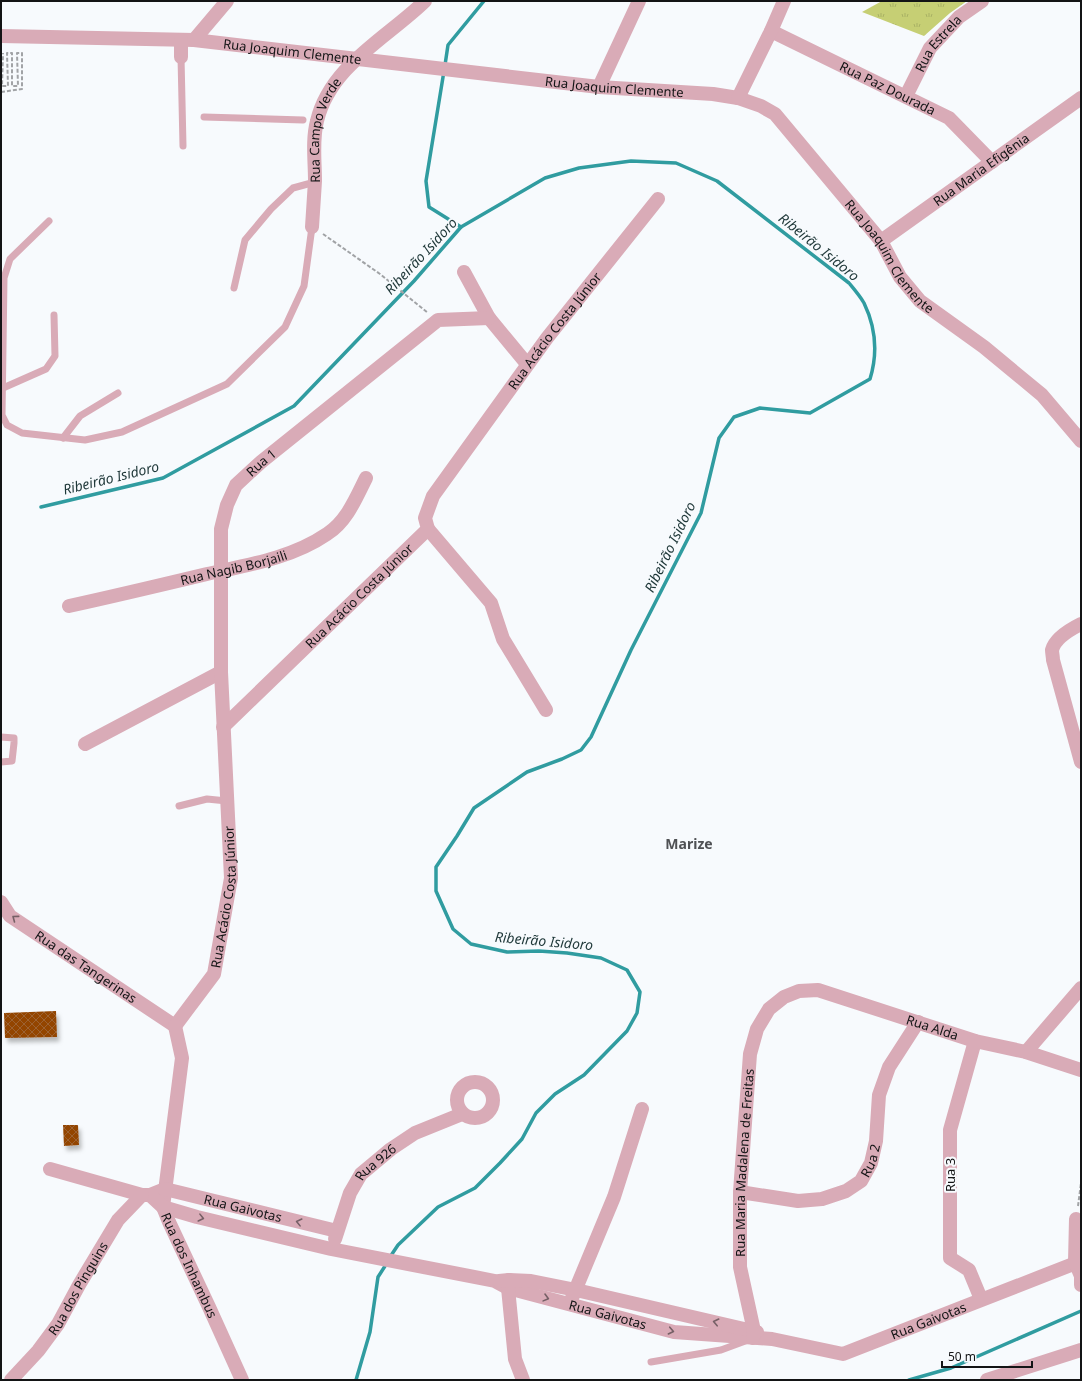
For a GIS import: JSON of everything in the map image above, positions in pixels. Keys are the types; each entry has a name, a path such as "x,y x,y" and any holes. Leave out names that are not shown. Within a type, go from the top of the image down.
{"street":[{"path":"181,57 188,40 227,1"},
{"name":"Rua Campo Verde","path":"312,227 315,182 314,135 310,120 324,101 337,79 358,58 425,1"},
{"path":"599,87 639,1"},
{"path":"738,98 784,1"},
{"name":"Rua Estrela","path":"906,96 930,48 959,17 982,1"},
{"name":"Rua Paz Dourada","path":"771,31 949,118 992,162"},
{"name":"Rua Joaquim Clemente","path":"1,36 188,40 358,58 599,87 713,94 738,98 761,106 775,114 881,241 900,277 920,301 984,347 1042,395 1081,441"},
{"name":"Rua Maria Efigênia","path":"881,241 1081,98"},
{"name":"Rua Acácio Costa Júnior","path":"175,1026 214,974 231,878 223,727 428,529 425,518 433,496 546,338 658,199"},
{"path":"464,272 489,318 527,364"},
{"name":"Rua 1","path":"223,727 221,672 221,529 227,505 236,485 261,462 438,320 489,318"},
{"name":"Rua Nagib Borjaili","path":"69,606 273,559 307,546 328,534 342,521 354,502 366,478"},
{"path":"428,529 491,603 503,639 546,710"},
{"path":"1081,624 1074,627 1058,640 1052,650 1053,660 1076,725 1081,762"},
{"path":"85,744 221,672"},
{"name":"Rua das Tangerinas","path":"1,902 10,916 175,1026"},
{"path":"1026,1052 1081,988"},
{"name":"Rua Alda","path":"784,997 799,991 818,990 975,1041 1026,1052 1081,1070"},
{"name":"Rua Maria Madalena de Freitas","path":"754,1335 740,1267 740,1192 750,1054 757,1029 769,1009 784,997"},
{"name":"Rua 2","path":"740,1192 798,1201 822,1199 846,1191 862,1181 871,1163 876,1141 879,1094 889,1066 918,1022"},
{"name":"Rua dos Inhambus","path":"175,1026 182,1058 163,1207 242,1380"},
{"name":"Rua 3","path":"975,1041 950,1130 950,1258 969,1270 981,1299"},
{"path":"570,1304 614,1197 642,1109"},
{"name":"Rua 926","path":"332,1249 350,1193 362,1174 391,1149 415,1132 462,1114"},
{"name":"Rua Gaivotas","path":"50,1169 146,1195 163,1207 197,1217 332,1249 509,1284 570,1304 674,1332 754,1335"},
{"path":"146,1195 165,1188"},
{"name":"Rua Gaivotas","path":"165,1188 337,1231"},
{"name":"Rua dos Pinguins","path":"11,1380 38,1351 58,1324 79,1285 118,1220 146,1195"},
{"path":"1076,1220 1081,1285"},
{"name":"Rua Gaivotas","path":"509,1284 532,1281 576,1290 754,1335 843,1354 1078,1261"},
{"path":"509,1284 515,1359 523,1380"},
{"path":"987,1380 1081,1350"}],"lane":[{"path":"181,57 183,146"},
{"path":"204,118 310,120"},
{"path":"234,288 245,240 271,209 293,188 315,182"},
{"path":"49,222 10,259 4,278 2,415 7,425 22,433 85,440 122,432 227,384 285,327 304,286 312,227"},
{"path":"2,388 46,369 55,356 54,315"},
{"path":"62,438 80,416 118,393"},
{"path":"1,737 14,738 12,761 1,762"},
{"path":"179,806 207,799 227,800"},
{"path":"651,1362 721,1350 754,1335"}],"path":[{"path":"1,92 22,89 22,52 17,53 18,86 12,86 12,53 7,53 8,86 2,86 3,53"},
{"path":"312,227 380,274 430,314"},
{"path":"1076,1220 1081,1183"}],"green space":[{"path":"882,1 967,1 950,13 924,36 862,12"}],"building":[{"path":"56,1011 57,1037 5,1038 4,1013"},
{"path":"63,1125 78,1125 79,1145 64,1146"}],"waterway":[{"path":"445,65 448,45 484,1"},
{"path":"444,71 426,181 429,207 461,227"},
{"name":"Ribeirão Isidoro","path":"41,507 163,478 294,406 414,281 461,227 545,178 579,168 631,161 676,163 717,181 849,283 864,303 871,322 875,350 873,369 870,379 810,413 760,408 734,417 719,438 701,513 631,650 591,737 581,750 527,772 474,808 436,867 436,891 453,929 471,944 507,952 539,951 601,958 627,970 640,992 637,1013 627,1031 584,1075 555,1094 536,1113 522,1139 475,1188 438,1207 398,1245 390,1257"},
{"name":"Ribeirão Isidoro","path":"356,1380 370,1332 378,1277 387,1263"},
{"name":"Ribeirão Isidoro","path":"909,1380 951,1368 1081,1311"}],"district":[{"name":"Marize","path":"689,844"}]}
